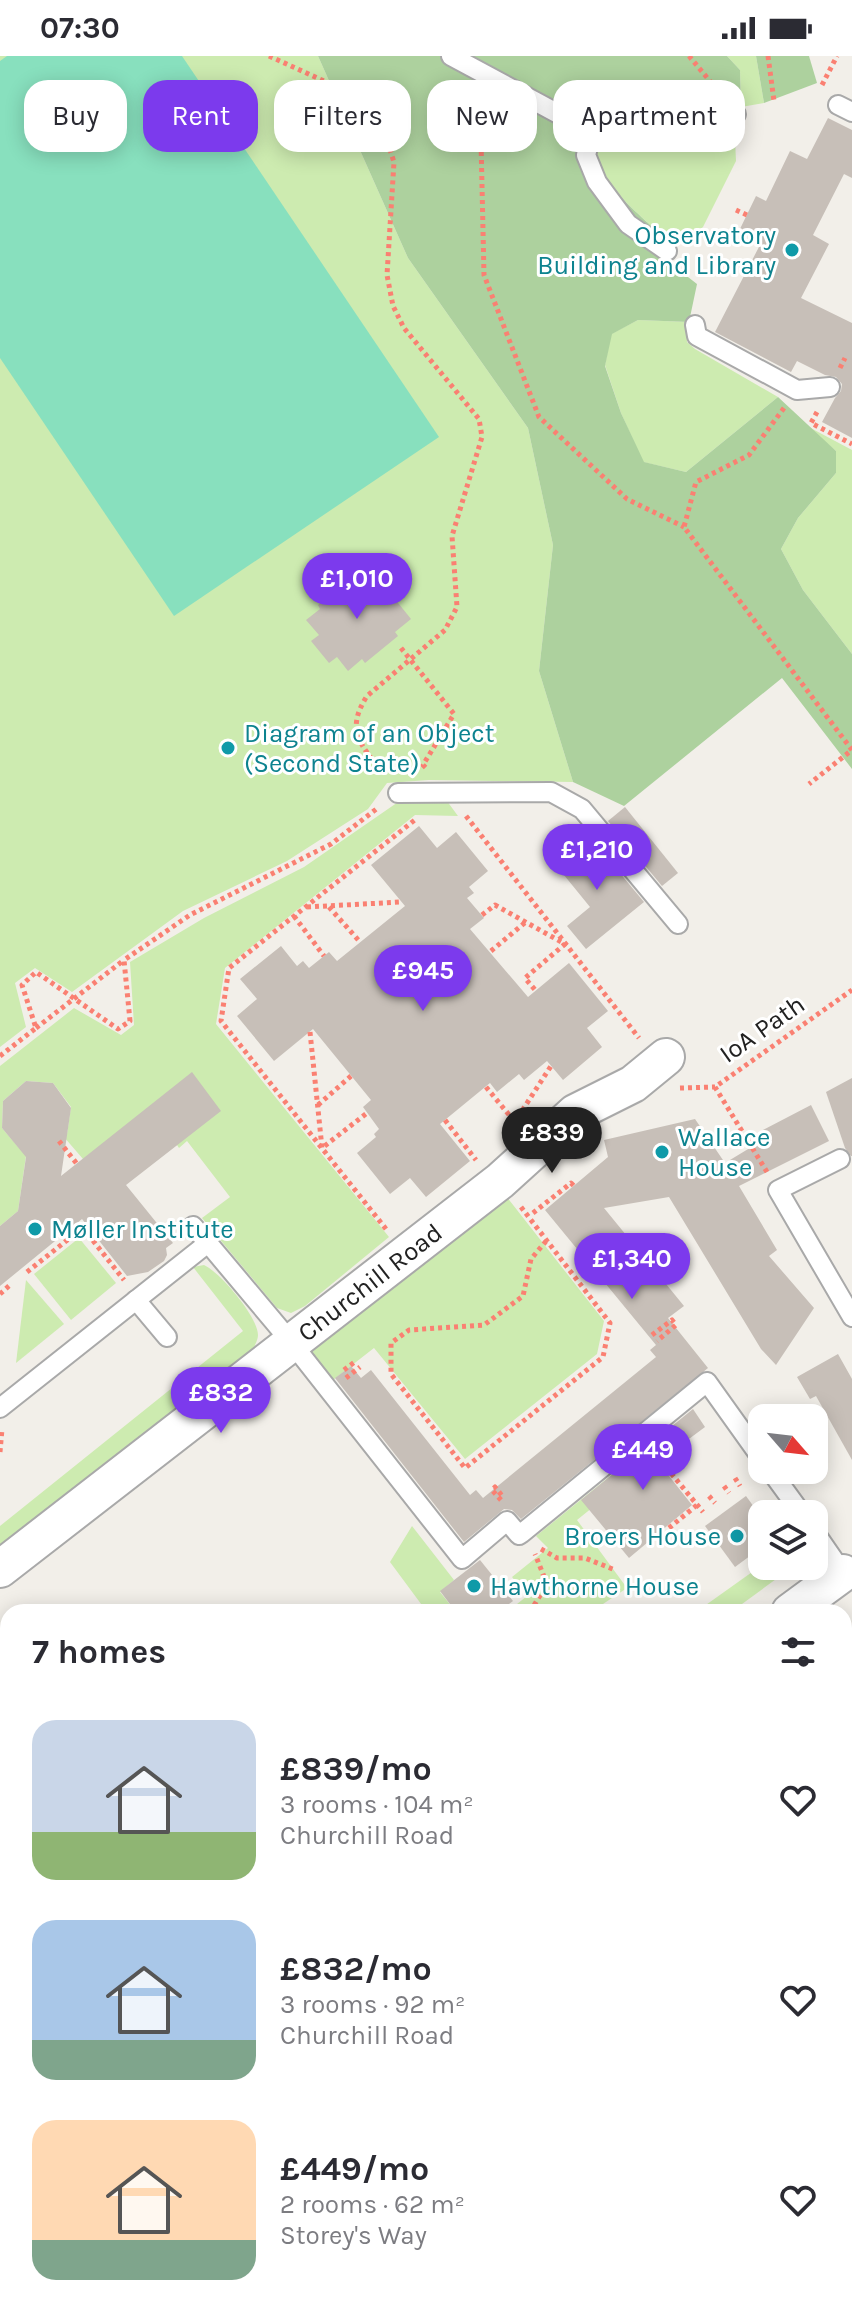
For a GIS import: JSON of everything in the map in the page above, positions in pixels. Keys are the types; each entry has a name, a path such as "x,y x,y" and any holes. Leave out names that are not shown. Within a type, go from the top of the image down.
{"street":[{"name":"Churchill Road","path":"0,1569 405,1255 491,1174 575,1113 633,1084 666,1057"},
{"path":"801,1604 847,1569"}],"lane":[{"path":"451,56 553,111"},
{"path":"587,152 597,182 628,224 667,251"},
{"path":"695,325 697,336 797,390 830,387"},
{"path":"398,793 551,792 582,809 678,924"},
{"path":"840,1159 778,1190 852,1317"},
{"path":"193,1226 291,1342 462,1559 507,1521 519,1535 522,1533 707,1382 748,1439"},
{"path":"0,1408 131,1292 208,1243"},
{"path":"131,1292 167,1337"},
{"path":"828,1547 847,1569"}],"path":[{"path":"0,1056 124,960 190,915 331,844 398,793 360,743 354,727 359,709 367,696 445,630 457,607 452,536 482,437 479,419 404,328 393,306 387,275 394,162 382,126 357,96 269,56"},
{"path":"768,56 774,101"},
{"path":"822,85 837,56"},
{"path":"479,72 484,275 539,417 627,499 684,527 852,750 809,784"},
{"path":"736,210 747,215"},
{"path":"684,527 696,482 749,455 797,390"},
{"path":"401,648 454,714 423,765 639,1038 627,1048"},
{"path":"405,1255 221,1021 229,968 416,819 429,819"},
{"path":"456,820 469,821"},
{"path":"306,907 401,902"},
{"path":"482,915 495,905 565,944"},
{"path":"328,906 360,942"},
{"path":"294,916 324,956"},
{"path":"491,951 527,921"},
{"path":"536,991 525,978 565,944"},
{"path":"36,1028 22,985 36,972 118,1029 130,1021 124,960"},
{"name":"IoA Path","path":"778,1190 715,1087 852,990"},
{"path":"310,1032 322,1148"},
{"path":"317,1105 351,1076"},
{"path":"486,1087 515,1122"},
{"path":"322,1148 367,1113"},
{"path":"445,1120 547,1240 610,1323 603,1357 465,1468 391,1374 391,1343 409,1330 484,1325 523,1296 531,1259 547,1240"},
{"path":"59,1141 77,1164"},
{"path":"533,1213 571,1183 574,1186"},
{"path":"27,1272 90,1222"},
{"path":"83,1228 131,1292"},
{"path":"0,1294 10,1285"},
{"path":"655,1454 703,1512"},
{"path":"735,1478 740,1486"},
{"path":"724,1486 729,1493"},
{"path":"709,1496 715,1503"},
{"path":"669,1528 697,1505"},
{"path":"535,1604 547,1584 530,1542 557,1558 585,1558 615,1570"}],"green space":[{"path":"0,56 318,56 329,80 274,80 274,152 361,152 408,258 528,428 553,545 539,671 573,782 429,780 387,783 368,809 287,861 183,911 72,992 35,968 15,983 26,1027 0,1047"},
{"path":"7,56 182,56 198,80 143,80 143,152 247,152 439,437 174,616 0,358 0,61"},
{"path":"318,56 727,56 740,70 740,80 553,80 553,152 595,152 598,167 615,190 670,241 666,260 697,284 689,322 638,320 612,334 605,366 621,413 644,462 686,472 778,397 836,451 836,473 798,518 781,549 803,590 852,654 852,769 782,678 624,806 573,782 539,671 553,545 528,428 408,258 361,152 411,152 411,80 329,80"},
{"path":"727,56 756,56 764,103 745,106 745,80 740,80 740,70"},
{"path":"756,56 809,56 817,83 764,103"},
{"path":"595,152 736,152 736,161 703,227 688,239 670,241 626,202 605,178"},
{"path":"638,320 689,322 687,342 695,349 778,397 686,472 643,462 621,413 605,365 611,334"},
{"path":"805,425 852,450 852,654 803,590 781,549 798,518 836,473 836,451"},
{"path":"444,797 458,816 415,815 225,968 216,1024 389,1237 305,1306 291,1313 277,1308 202,1218 230,1197 187,1141 179,1148 177,1145 83,1159 64,1137 71,1107 53,1083 26,1081 3,1101 2,1128 19,1148 27,1149 18,1211 0,1226 0,1066 74,1008 121,1035 134,1025 130,962 204,918 304,867 401,800"},
{"path":"503,1192 604,1321 597,1354 465,1459 374,1348 324,1387 304,1363 311,1346"},
{"path":"79,1238 116,1283 71,1320 34,1274"},
{"path":"204,1265 228,1285 252,1317 258,1335 254,1348 0,1550 0,1526 243,1331 193,1267"},
{"path":"26,1280 64,1324 16,1363"},
{"path":"645,1448 654,1458 577,1520 627,1588 603,1604 517,1604 527,1596 512,1577 548,1548 536,1536"},
{"path":"412,1526 454,1580 440,1592 450,1604 421,1604 390,1562"},
{"path":"748,1575 748,1580 775,1580 742,1604 707,1604"}],"building":[{"name":"Observatory Building and Library","path":"828,118 852,130 852,178 844,174 813,235 829,244 801,298 852,323 852,438 822,422 841,391 842,384 836,377 797,361 791,372 715,332 761,243 739,231 756,196 766,201 790,151 807,159"},
{"path":"370,568 411,619 395,632 398,636 365,663 362,659 348,671 337,657 329,663 311,641 319,635 306,620 339,587 342,591"},
{"path":"625,807 678,873 662,886 608,821"},
{"path":"419,826 437,848 456,832 488,871 469,887 474,893 467,898 484,918 470,929 528,997 569,963 608,1011 587,1028 602,1047 563,1080 547,1061 524,1080 519,1074 497,1092 490,1083 440,1124 470,1161 426,1197 410,1178 390,1194 357,1153 376,1137 374,1134 379,1129 363,1107 371,1100 313,1029 274,1061 237,1016 257,999 240,979 281,946 297,966 303,961 309,968 329,952 337,961 405,906 371,865"},
{"path":"589,836 644,902 586,949 567,926 590,907 555,864"},
{"name":"Møller Institute","path":"192,1072 221,1111 126,1185 173,1243 166,1248 164,1261 148,1272 127,1276 82,1219 0,1286 0,1226 18,1211 26,1157 2,1128 3,1101 26,1081 53,1083 71,1108 61,1176"},
{"path":"852,1078 851,1156 845,1148 826,1092"},
{"path":"811,1105 829,1141 739,1186 777,1250 769,1256 814,1308 776,1365 761,1349 669,1197 604,1208 684,1306 668,1318 708,1368 521,1519 512,1510 504,1509 464,1542 335,1378 351,1366 361,1378 371,1370 470,1495 476,1490 483,1498 656,1357 650,1350 656,1345 545,1210 608,1157 604,1140 695,1119 725,1163 763,1140 759,1132"},
{"path":"838,1354 852,1379 852,1460 828,1417 828,1404 820,1404 816,1396 810,1399 797,1377"},
{"path":"693,1409 705,1427 658,1462 692,1505 629,1558 581,1500"},
{"name":"Broers House","path":"746,1496 749,1500 748,1557 735,1567 705,1526"},
{"name":"Hawthorne House","path":"480,1560 513,1601 509,1604 450,1604 440,1591"}],"place":[{"name":"Observatory Building and Library","path":"792,250"},
{"name":"Diagram of an Object (Second State)","path":"228,748"},
{"name":"Wallace House","path":"662,1152"},
{"name":"Møller Institute","path":"35,1229"},
{"name":"Broers House","path":"737,1536"},
{"name":"Hawthorne House","path":"474,1586"}]}
